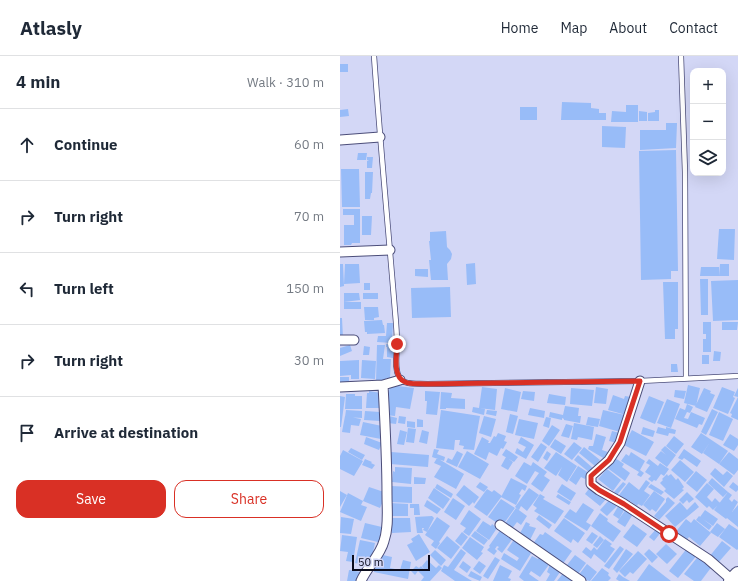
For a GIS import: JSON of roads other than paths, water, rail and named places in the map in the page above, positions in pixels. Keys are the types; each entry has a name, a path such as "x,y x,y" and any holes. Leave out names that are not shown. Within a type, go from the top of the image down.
{"street":[{"path":"340,140 380,137"},
{"path":"340,252 390,250"},
{"path":"340,340 354,340"},
{"path":"340,387 383,385 400,380"},
{"path":"640,381 620,442 609,460 591,476 591,484 708,559 734,578"},
{"path":"361,581 383,545 387,525 387,456 383,385"},
{"path":"500,525 580,581"}],"lane":[{"path":"374,56 396,320 396,366 400,380 408,383 427,384 640,381 738,376"},
{"path":"681,56 685,172 686,378"}]}
